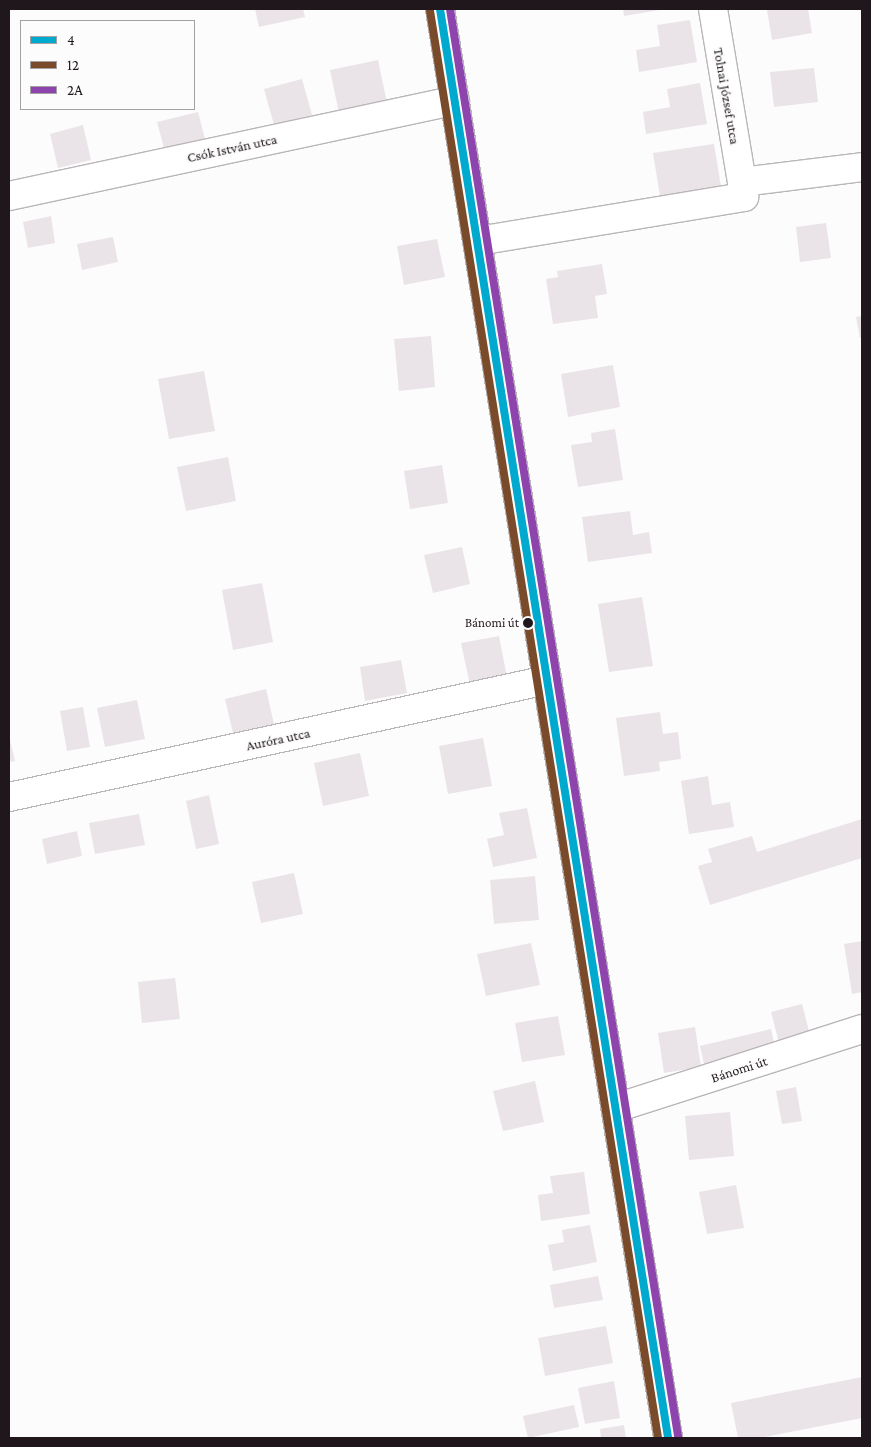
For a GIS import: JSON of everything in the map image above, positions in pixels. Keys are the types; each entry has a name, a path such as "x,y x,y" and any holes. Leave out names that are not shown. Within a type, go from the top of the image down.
{"street":[{"path":"440,9 668,1438"},
{"name":"Tolnai József utca","path":"712,9 742,182"},
{"name":"Csók István utca","path":"9,196 455,100"},
{"path":"478,240 744,197 742,182 862,167"},
{"name":"Auróra utca","path":"9,797 547,680"},
{"name":"Bánomi út","path":"616,1108 862,1029"}],"building":[{"path":"255,9 303,9 305,17 259,27"},
{"path":"623,9 659,9 659,10 624,16"},
{"path":"808,9 812,33 772,40 767,10"},
{"path":"690,20 697,62 639,72 636,50 660,46 657,25"},
{"path":"378,60 387,103 339,113 330,70"},
{"path":"814,68 818,102 774,107 770,72"},
{"path":"302,79 312,115 274,125 264,89"},
{"path":"700,83 707,124 646,134 643,112 670,107 667,89"},
{"path":"198,112 205,139 164,148 157,122"},
{"path":"83,125 91,160 58,168 50,134"},
{"path":"714,144 721,187 660,196 653,153"},
{"path":"51,216 55,243 28,248 23,222"},
{"path":"826,223 831,258 800,262 796,227"},
{"path":"113,237 118,262 82,270 77,244"},
{"path":"437,239 445,277 404,285 397,246"},
{"path":"602,264 607,294 595,296 598,318 553,324 546,279 558,277 557,271"},
{"path":"862,316 862,337 860,338 856,317"},
{"path":"431,336 435,387 399,391 394,339"},
{"path":"613,365 620,407 568,417 561,374"},
{"path":"204,371 215,431 169,439 158,379"},
{"path":"615,429 623,480 578,487 571,445 592,442 591,433"},
{"path":"228,457 236,501 186,511 177,467"},
{"path":"442,465 448,503 410,509 404,471"},
{"path":"630,511 633,535 649,532 652,553 588,562 582,517"},
{"path":"462,547 470,584 433,593 424,555"},
{"path":"262,583 273,642 233,650 222,590"},
{"path":"642,597 653,666 609,672 598,604"},
{"path":"499,636 507,677 470,685 461,643"},
{"path":"401,660 407,693 365,701 360,667"},
{"path":"266,689 274,724 233,733 225,699"},
{"path":"137,700 145,739 105,747 97,708"},
{"path":"83,707 90,747 67,751 60,711"},
{"path":"660,712 663,734 678,732 681,759 659,762 660,771 624,776 616,718"},
{"path":"9,736 15,761 9,762"},
{"path":"483,738 492,786 448,794 439,746"},
{"path":"360,753 369,796 323,806 314,763"},
{"path":"708,776 712,805 730,802 734,827 689,834 681,781"},
{"path":"209,795 219,844 196,849 186,801"},
{"path":"527,808 537,858 493,867 487,839 504,835 499,813"},
{"path":"139,814 145,845 95,854 89,823"},
{"path":"862,819 862,858 710,905 698,866 712,862 708,849 752,836 757,852"},
{"path":"77,831 82,856 47,864 42,839"},
{"path":"294,873 303,914 261,923 252,882"},
{"path":"535,876 539,920 494,924 490,880"},
{"path":"862,941 862,992 852,994 844,944"},
{"path":"531,943 540,985 486,996 477,954"},
{"path":"175,978 180,1019 142,1023 138,982"},
{"path":"802,1004 810,1035 779,1043 771,1012"},
{"path":"558,1016 565,1055 522,1062 515,1023"},
{"path":"695,1027 701,1067 664,1073 658,1033"},
{"path":"771,1029 775,1047 704,1064 700,1046"},
{"path":"535,1081 544,1122 503,1131 493,1091"},
{"path":"796,1087 802,1121 782,1124 776,1091"},
{"path":"730,1112 734,1156 689,1160 685,1116"},
{"path":"584,1172 590,1214 541,1221 538,1195 553,1193 550,1176"},
{"path":"736,1185 744,1228 707,1234 699,1192"},
{"path":"590,1225 597,1262 553,1271 548,1245 564,1242 562,1230"},
{"path":"598,1276 603,1300 554,1308 550,1285"},
{"path":"606,1326 613,1363 545,1376 538,1338"},
{"path":"862,1377 862,1418 759,1438 738,1438 731,1403"},
{"path":"614,1381 620,1418 585,1424 578,1388"},
{"path":"574,1405 579,1427 528,1438 523,1416"},
{"path":"624,1425 626,1438 601,1438 600,1429"}],"transit line":[{"name":"4","path":"440,9 668,1438"},
{"name":"2A","path":"450,9 678,1436"},
{"name":"12","path":"430,11 658,1438"}],"place":[{"name":"Bánomi út","path":"528,623"}]}
